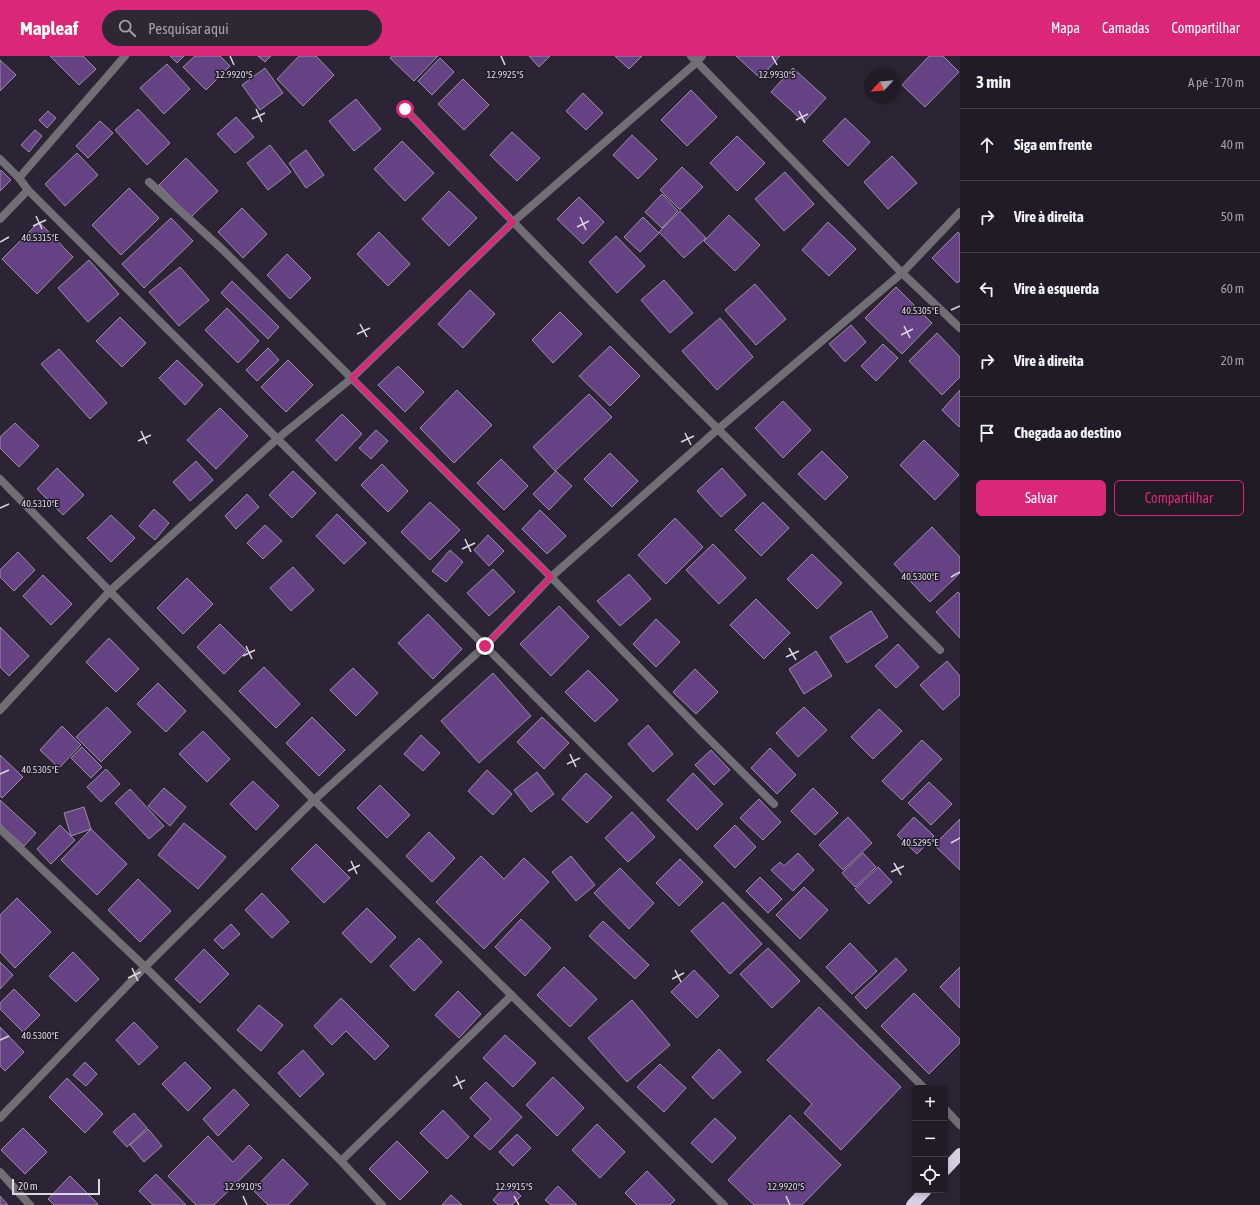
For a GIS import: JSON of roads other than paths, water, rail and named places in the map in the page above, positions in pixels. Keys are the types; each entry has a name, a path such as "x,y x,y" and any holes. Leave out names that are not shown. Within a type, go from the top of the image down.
{"highway":[{"path":"948,1167 960,1154"},
{"path":"912,1205 923,1193"}],"street":[{"path":"19,178 125,56"},
{"path":"0,710 110,591 277,439 352,378 513,222 697,58 902,272 960,328"},
{"path":"405,109 513,222 717,430 940,650"},
{"path":"0,159 19,178 28,190 485,646 921,1085"},
{"path":"149,182 222,249 352,378 551,577 774,804"},
{"path":"0,219 28,190"},
{"path":"0,1118 145,967 314,800 485,646 551,577 717,430 902,272 960,212"},
{"path":"0,479 314,800 724,1205"},
{"path":"0,830 145,967 341,1161 382,1205"},
{"path":"341,1161 512,995"},
{"path":"948,1113 960,1125"},
{"path":"0,1172 30,1205"}]}
